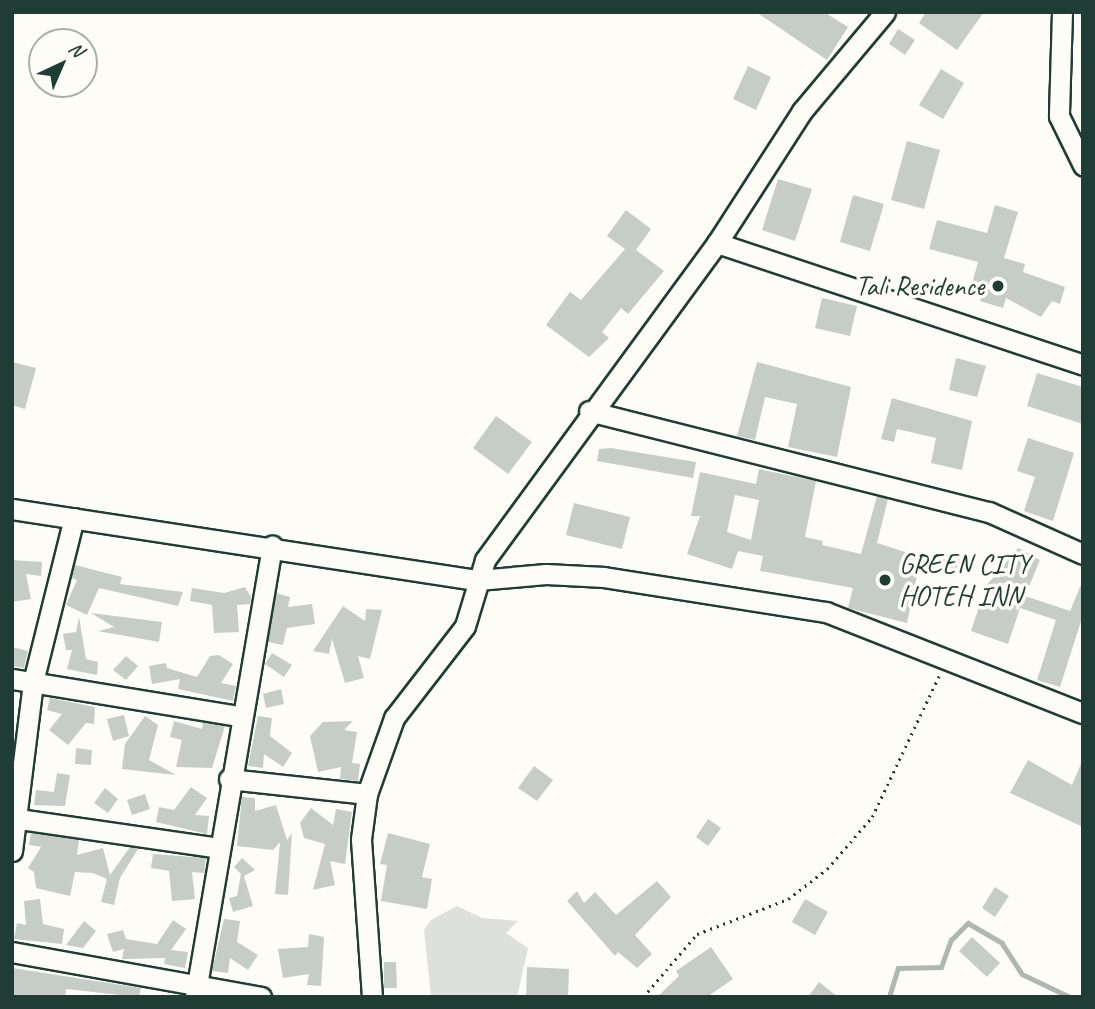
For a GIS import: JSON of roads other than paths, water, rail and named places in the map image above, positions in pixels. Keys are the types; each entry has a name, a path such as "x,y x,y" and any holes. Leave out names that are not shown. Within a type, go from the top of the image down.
{"street":[{"path":"372,997 362,875 367,794 394,718 465,626 485,560 589,411 718,243 802,111 885,12"},
{"path":"1062,12 1059,116 1083,164"},
{"path":"718,243 1083,366"},
{"path":"589,411 989,512 1083,554"},
{"path":"12,509 272,546 478,580 546,574 604,577 826,612 1083,713"},
{"path":"12,851 33,682 74,518"},
{"path":"196,990 239,716 272,546"},
{"path":"12,679 239,716"},
{"path":"229,779 367,794"},
{"path":"15,818 219,848"},
{"path":"12,952 196,990 261,997"}],"waterway":[{"path":"889,997 898,968 941,967 951,940 968,923 1002,943 1022,974 1070,997"}],"place":[{"name":"Tali Residence","path":"998,286"},
{"name":"GREEN CITY HOTEH INN","path":"885,580"}]}
